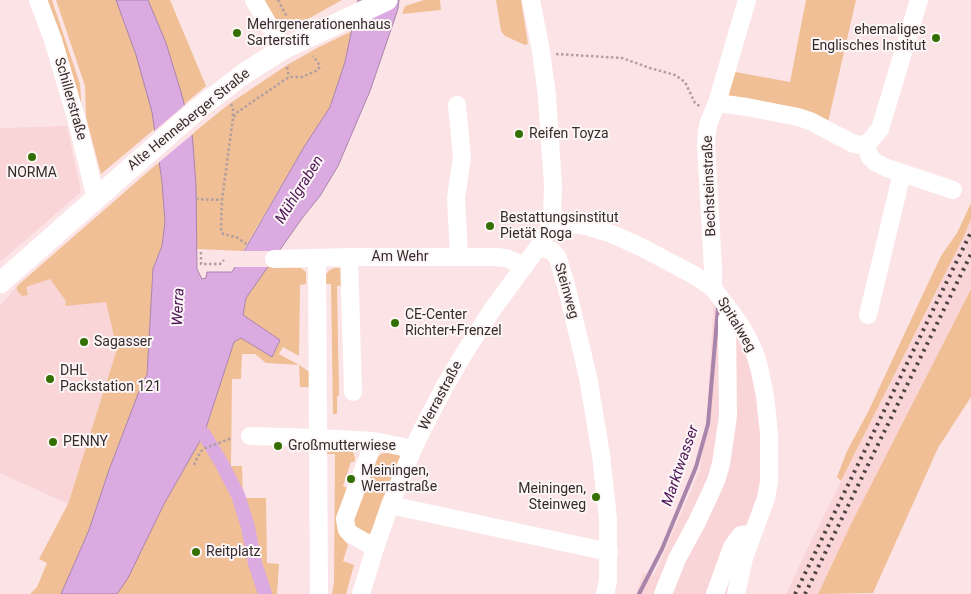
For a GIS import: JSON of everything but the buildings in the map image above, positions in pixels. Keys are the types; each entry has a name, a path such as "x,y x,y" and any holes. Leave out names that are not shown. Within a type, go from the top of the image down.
{"main road":[{"name":"Alte Henneberger Straße","path":"0,282 199,108 252,68 283,49 387,0"}],"street":[{"name":"Schillerstraße","path":"38,0 53,40 77,121 103,193"},
{"path":"254,0 283,49"},
{"path":"532,0 547,96 553,201 551,221 539,246"},
{"name":"Bechsteinstraße","path":"713,288 706,145 707,131 747,0"},
{"path":"714,110 756,109 798,117 852,143 865,144 880,129 919,0"},
{"path":"457,105 462,157 456,198 459,257"},
{"path":"865,144 870,157 875,162 887,168 953,190"},
{"path":"868,314 902,173"},
{"name":"Spitalweg","path":"551,221 586,226 612,234 694,275 713,288 747,337 754,351 762,380 768,414 769,482 766,498 744,558 736,594"},
{"name":"Werrastraße","path":"361,594 390,505 413,449 446,384 492,310 539,246"},
{"name":"Steinweg","path":"539,246 552,251 558,258 588,377 601,455 608,519 608,581 606,594"},
{"path":"349,257 353,392"},
{"name":"Am Wehr","path":"274,259 496,257 506,258 524,266"},
{"path":"316,258 319,594"},
{"path":"663,594 677,559 716,481 721,464 728,416 727,319 732,314"},
{"path":"250,436 374,441 413,449"},
{"path":"374,441 345,520 347,530 351,534 375,548"},
{"path":"390,505 608,552"},
{"path":"715,594 732,547 741,535 752,534"}],"path":[{"path":"278,0 287,17"},
{"path":"541,52 558,55 622,58 676,75 685,82 695,103 714,110"},
{"path":"233,118 236,113 289,77 302,77 318,70 320,66 313,56"},
{"path":"224,89 232,105 233,118 222,200 221,229 223,234 236,237 248,245"},
{"path":"196,199 222,200"},
{"path":"201,252 201,264 220,264 224,260"},
{"path":"194,465 203,449 232,438"}],"shaded area":[{"path":"45,0 52,0 80,84 82,113"},
{"path":"56,0 170,0 206,86 101,174 86,117 85,86"},
{"path":"258,0 342,0 281,34"},
{"path":"424,0 440,0 441,10 402,14 405,6"},
{"path":"496,0 521,0 528,44 525,45 505,36 501,31"},
{"path":"806,0 856,0 828,122 723,100 730,71 790,82"},
{"path":"352,31 345,62 330,107 304,147 243,251 196,249 196,187 192,134 229,104 287,65"},
{"path":"67,126 81,192 0,262 0,128"},
{"path":"159,162 165,222 162,246 153,269 147,375 109,470 89,530 63,591 61,594 30,594 37,587 47,563 39,559 68,504 117,349 106,302 65,306 66,301 50,279 26,287 28,295 22,296 17,290 17,286"},
{"path":"971,203 971,219 964,236 841,481 837,477 847,451 868,412 941,256 957,233"},
{"path":"971,219 971,289 851,524 818,594 786,594 937,291"},
{"path":"106,251 117,349 68,504 0,473 0,306 17,286"},
{"path":"267,267 301,268 306,272 306,284 300,285 299,356 283,347 279,354 299,365 266,363 255,354 242,354 241,379 232,379 231,466 242,466 243,498 266,498 267,563 279,564 277,594 117,594 164,504 204,434 234,342 241,338 272,357 280,340 243,315 246,298"},
{"path":"334,268 343,268 343,285 337,286 339,396 337,396 337,414 333,414 331,284 324,284 326,274"},
{"path":"971,289 971,397 938,448 873,593 818,594 851,524"},
{"path":"714,295 756,368 764,482 730,594 636,594 643,573 654,575 700,470 707,420"},
{"path":"299,365 311,373 311,387 300,387"},
{"path":"332,446 349,449 353,452 355,458 354,462 351,462 343,486 347,488 338,516 337,528 348,545 343,561 354,565 346,594 332,594 334,582 335,454 324,454 324,447"},
{"path":"396,453 400,456 401,460 373,530 369,534 365,533 355,528 353,516 377,458 381,454"}],"water":[{"path":"116,0 148,0 166,43 192,134 196,187 197,269 202,279 206,278 207,272 232,272 304,147 330,107 345,62 358,0 399,0 398,9 370,91 338,166 320,196 246,298 243,315 280,340 272,357 241,338 234,342 204,434 164,504 128,578 117,594 61,594 89,530 109,470 147,375 153,269 162,246 165,222 162,182 152,112 136,55"}],"pier":[{"path":"187,103 194,133 157,164 153,132"},
{"path":"243,251 280,251 269,267 233,267"}],"waterway":[{"name":"Marktwasser","path":"639,594 662,549 696,467 708,424 718,308"},
{"path":"204,434 238,495 265,594"}],"railway":[{"path":"795,594 971,232"},
{"path":"805,594 971,254"}],"place":[{"name":"Mehrgenerationenhaus Sarterstift","path":"237,33"},
{"name":"ehemaliges Englisches Institut","path":"936,38"},
{"name":"Reifen Toyza","path":"519,134"},
{"name":"NORMA","path":"32,157"},
{"name":"Bestattungsinstitut Pietät Roga","path":"490,226"},
{"name":"CE-Center Richter+Frenzel","path":"395,323"},
{"name":"Sagasser","path":"84,342"},
{"name":"DHL Packstation 121","path":"50,379"},
{"name":"PENNY","path":"53,442"},
{"name":"Großmutterwiese","path":"278,446"},
{"name":"Meiningen, Werrastraße","path":"351,479"},
{"name":"Meiningen, Steinweg","path":"596,497"},
{"name":"Reitplatz","path":"196,552"}],"water label":[{"name":"Mühlgraben","path":"300,190"},
{"name":"Werra","path":"179,307"}]}
